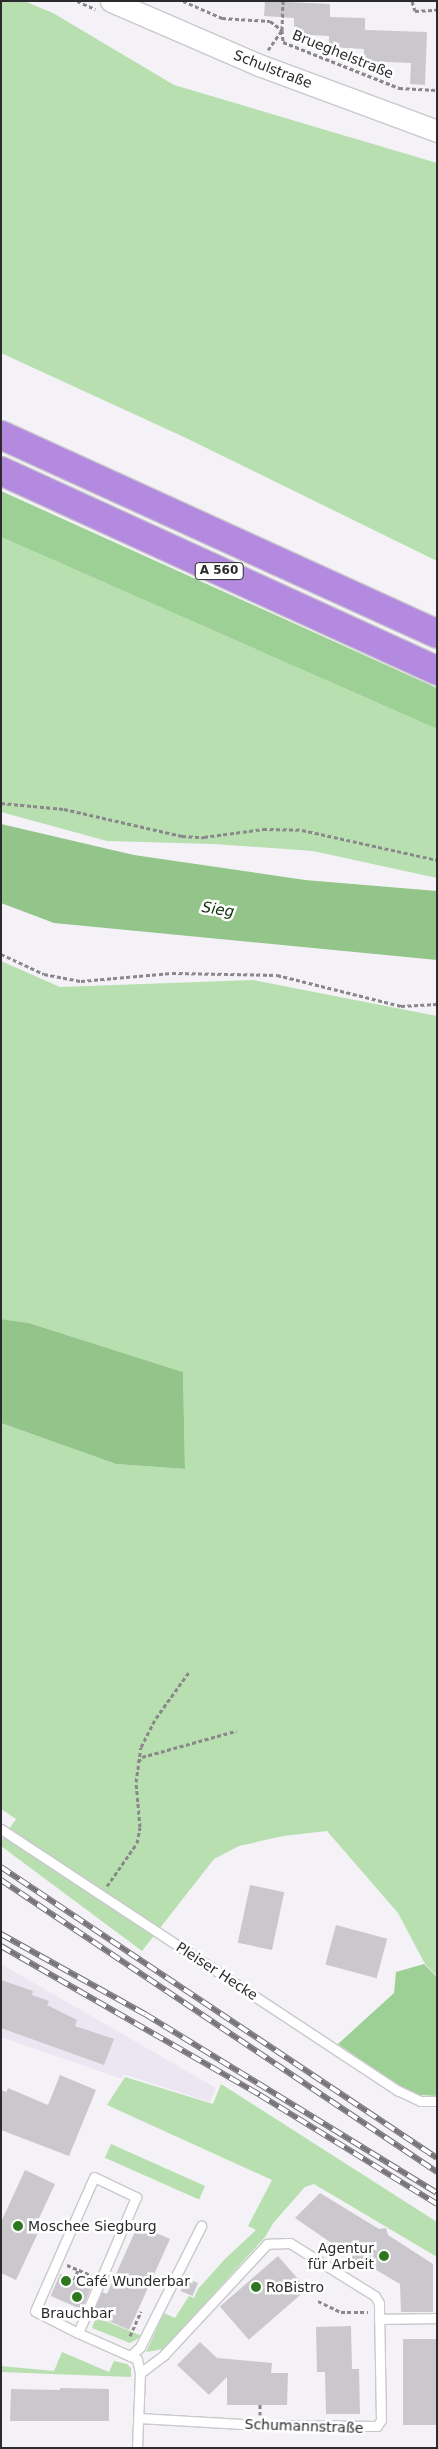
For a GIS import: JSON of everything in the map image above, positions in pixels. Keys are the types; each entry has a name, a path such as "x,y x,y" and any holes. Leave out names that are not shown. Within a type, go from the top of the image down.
{"highway":[{"name":"A 560","path":"1,435 437,634"},
{"name":"A 560","path":"1,471 437,671"}],"street":[{"name":"Schulstraße","path":"111,1 260,65 437,131"}],"lane":[{"name":"Pleiser Hecke","path":"1,1829 399,2091 420,2101 437,2101"},
{"path":"78,2333 136,2197 94,2177 35,2311 78,2333 137,2359 140,2373 137,2448"},
{"path":"126,2354 140,2347 201,2226"},
{"name":"Schumannstraße","path":"139,2418 259,2425 377,2426 381,2420 379,2316 374,2296 290,2243 267,2244 164,2355 140,2373"},
{"path":"379,2316 437,2318"}],"path":[{"path":"183,1 222,18 270,21 282,30"},
{"path":"282,30 283,1"},
{"path":"412,1 414,12 437,10"},
{"name":"Brueghelstraße","path":"282,30 283,42 399,88 437,90"},
{"path":"1,803 64,809 182,836 204,837 263,829 302,830 437,860"},
{"path":"1,954 44,974 81,981 172,973 277,975 401,1006 437,1004"},
{"path":"101,1895 137,1843 140,1827 137,1763 140,1747 156,1718 189,1672"},
{"path":"137,1763 142,1757 236,1731"},
{"path":"57,2261 101,2280"},
{"path":"74,2280 78,2270"},
{"path":"318,2301 341,2312 379,2316"},
{"path":"126,2354 141,2310"}],"shaded area":[{"path":"1,1 24,1 53,13 174,85 437,163 437,561 186,438 1,353"},
{"path":"1,491 437,688 437,729 1,537"},
{"path":"1,537 437,729 437,878 313,851 213,844 107,841 1,812"},
{"path":"1,961 60,987 253,980 437,1016 437,1976 425,1964 398,1913 327,1831 283,1836 239,1846 214,1859 142,1951 1,1846 1,1841 16,1819 1,1809 1,1423 116,1464 185,1469 183,1372 29,1323 1,1319"},
{"path":"1,1964 216,2088 210,2102 123,2074 122,2079 1,2037"},
{"path":"424,1964 437,1977 437,2096 420,2095 401,2087 338,2044 394,1993 396,1972"},
{"path":"125,2077 213,2104 221,2084 437,2222 437,2257 314,2184 305,2187 274,2222 265,2237 164,2349 146,2352 164,2313 175,2318 189,2296 194,2298 198,2289 225,2259 256,2230 248,2226 272,2180 107,2105"},
{"path":"111,2144 205,2186 199,2200 105,2158"},
{"path":"96,2317 142,2336 130,2343 92,2328"},
{"path":"62,2352 109,2372 114,2361 127,2364 131,2368 131,2377 1,2372 1,2366 54,2371"}],"water":[{"name":"Sieg","path":"1,824 134,855 305,880 437,891 437,960 54,923 1,903"},
{"path":"1,1319 29,1323 183,1372 185,1469 116,1464 1,1423"}],"building":[{"path":"265,1 330,4 330,17 365,18 365,30 427,32 425,85 410,84 411,63 364,61 364,49 329,47 329,36 294,34 294,18 264,16"},
{"path":"250,1885 284,1892 272,1950 238,1943"},
{"path":"336,1925 387,1939 377,1978 325,1965"},
{"path":"1,1980 33,1991 32,1995 49,2001 47,2005 77,2020 75,2026 114,2039 104,2065 1,2028"},
{"path":"60,2075 96,2090 69,2156 1,2130 1,2090 6,2092 8,2088 48,2105"},
{"name":"Moschee Siegburg","path":"25,2170 55,2184 33,2231 38,2233 16,2280 1,2273 1,2222"},
{"name":"Agentur für Arbeit","path":"320,2193 379,2229 386,2228 388,2235 433,2264 433,2312 401,2312 400,2284 359,2260 349,2262 346,2253 295,2218"},
{"path":"138,2225 170,2239 129,2330 93,2314 102,2292 107,2294"},
{"path":"278,2256 307,2289 249,2340 220,2307"},
{"path":"60,2274 91,2287 82,2309 51,2296"},
{"path":"186,2278 198,2283 192,2296 181,2291"},
{"path":"351,2326 352,2369 359,2369 360,2414 326,2414 325,2372 317,2372 316,2327"},
{"path":"403,2339 436,2339 436,2425 403,2425"},
{"path":"200,2342 217,2358 272,2363 271,2373 288,2373 287,2405 227,2405 227,2377 209,2395 177,2365"},
{"path":"60,2388 109,2389 109,2421 10,2421 11,2389 60,2390"}],"railway":[{"path":"1,1867 437,2158"},
{"path":"1,1880 437,2172"},
{"path":"1,1934 145,2014 437,2193"},
{"path":"1,1946 260,2095 437,2204"}],"place":[{"name":"Moschee Siegburg","path":"18,2226"},
{"name":"Agentur für Arbeit","path":"384,2256"},
{"name":"Café Wunderbar","path":"66,2281"},
{"name":"RoBistro","path":"256,2287"},
{"name":"Brauchbar","path":"77,2297"}]}
